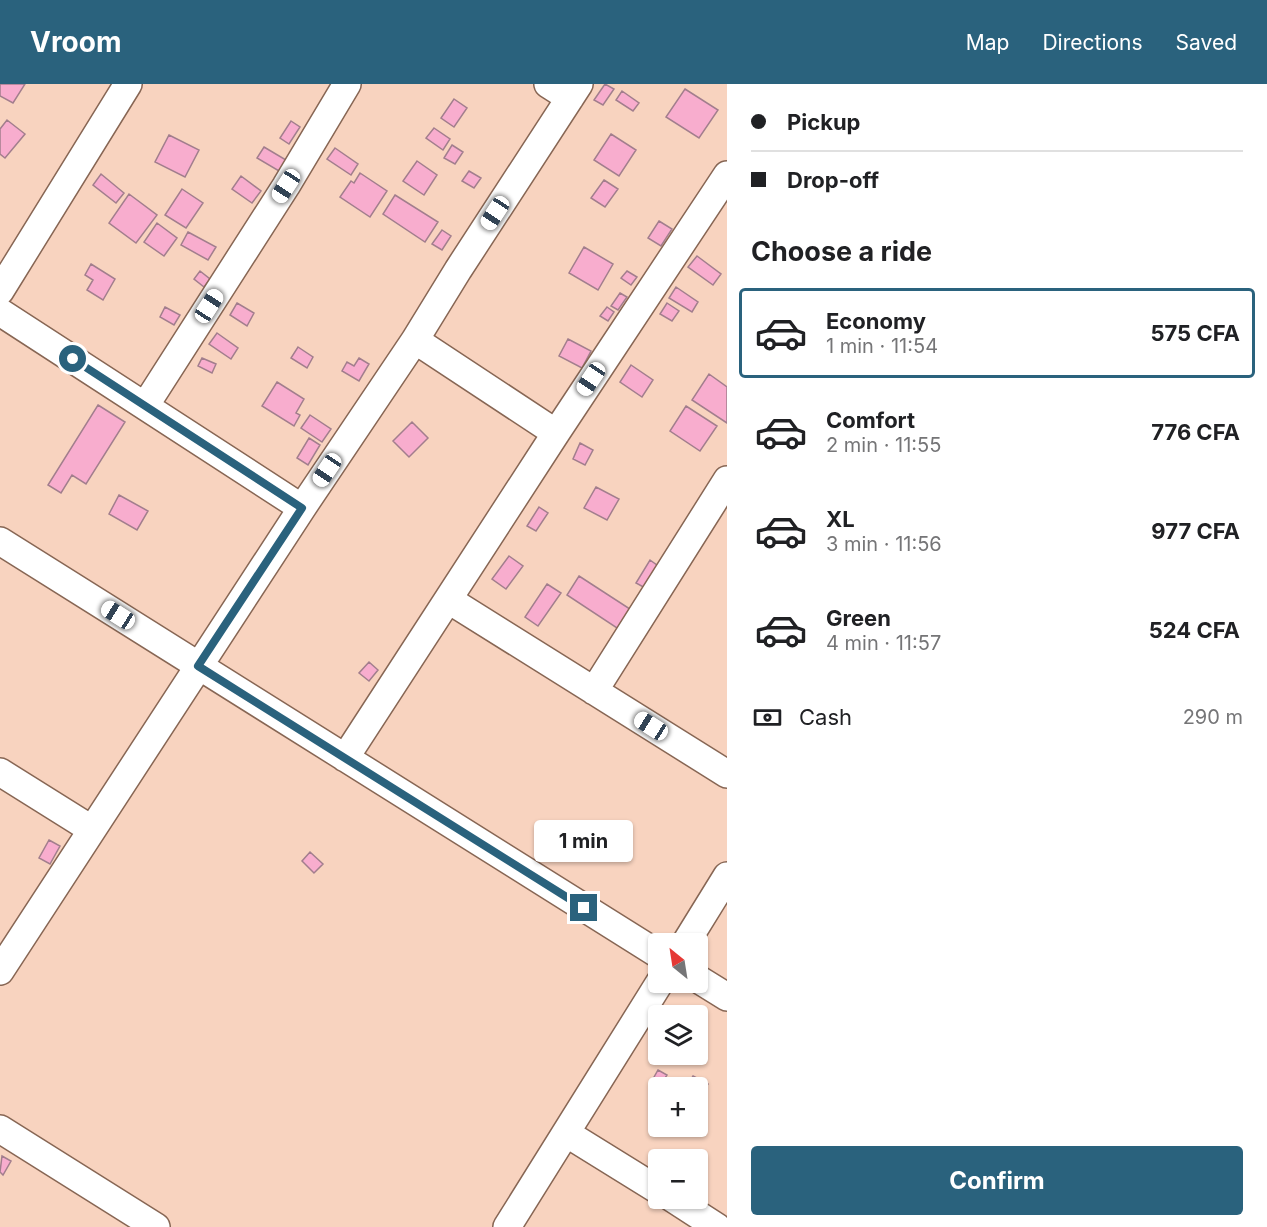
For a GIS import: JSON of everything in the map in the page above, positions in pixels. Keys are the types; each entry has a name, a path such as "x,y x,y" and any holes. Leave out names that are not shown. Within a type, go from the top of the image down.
{"street":[{"path":"0,291 128,84"},
{"path":"145,406 286,186 347,84"},
{"path":"0,971 198,666 415,340 566,89"},
{"path":"345,758 555,433 727,175"},
{"path":"0,312 302,508"},
{"path":"415,340 555,433"},
{"path":"594,691 727,480"},
{"path":"0,541 648,948"},
{"path":"449,600 727,774"},
{"path":"0,772 91,829"},
{"path":"692,933 727,876"},
{"path":"708,985 727,997"},
{"path":"507,1227 653,993"},
{"path":"0,1129 156,1227"},
{"path":"566,1132 648,1184"},
{"path":"689,1209 717,1227"}],"building":[{"path":"0,84 25,84 13,103 0,96"},
{"path":"605,84 614,89 603,105 594,100"},
{"path":"685,89 718,110 699,138 666,117"},
{"path":"622,91 639,103 633,111 616,100"},
{"path":"454,99 467,108 454,127 441,118"},
{"path":"7,120 25,134 5,158 0,154 0,129"},
{"path":"291,121 300,127 289,144 280,138"},
{"path":"434,128 450,139 443,150 426,138"},
{"path":"611,134 636,150 619,176 594,160"},
{"path":"169,135 199,150 185,177 155,162"},
{"path":"452,145 463,152 455,164 444,158"},
{"path":"264,147 286,160 279,171 257,158"},
{"path":"335,148 358,164 351,175 327,159"},
{"path":"417,161 437,175 424,195 403,181"},
{"path":"469,171 481,178 474,188 462,181"},
{"path":"360,173 387,191 370,217 340,197"},
{"path":"101,174 124,193 116,203 93,185"},
{"path":"241,176 261,191 252,203 232,189"},
{"path":"604,180 618,189 605,207 591,198"},
{"path":"182,189 203,203 186,228 165,215"},
{"path":"129,194 157,215 136,243 109,223"},
{"path":"395,195 438,222 425,242 383,214"},
{"path":"659,221 672,229 661,246 648,238"},
{"path":"157,223 177,238 164,256 144,242"},
{"path":"442,230 451,236 442,250 432,244"},
{"path":"188,232 216,247 208,260 181,245"},
{"path":"584,247 613,264 598,290 569,273"},
{"path":"697,256 721,274 713,285 688,267"},
{"path":"91,264 115,279 103,300 87,290 93,280 85,275"},
{"path":"200,271 210,279 204,287 194,279"},
{"path":"627,271 637,277 631,285 621,278"},
{"path":"676,287 698,302 692,312 669,298"},
{"path":"620,293 627,297 618,310 611,306"},
{"path":"237,303 254,313 247,326 230,315"},
{"path":"667,303 679,311 672,321 660,314"},
{"path":"165,307 180,315 174,325 160,317"},
{"path":"607,307 614,312 608,321 600,316"},
{"path":"217,333 238,348 231,359 209,344"},
{"path":"568,339 591,351 582,368 559,356"},
{"path":"298,347 313,357 307,368 291,358"},
{"path":"202,358 216,364 212,373 198,366"},
{"path":"359,358 369,364 359,381 342,371 347,362 354,366"},
{"path":"631,365 653,380 642,397 620,382"},
{"path":"709,374 727,387 727,423 692,400"},
{"path":"277,382 304,399 296,413 300,415 294,426 262,406"},
{"path":"98,405 125,422 86,484 72,475 61,493 48,485"},
{"path":"686,406 717,426 700,451 670,431"},
{"path":"310,415 331,429 322,442 301,428"},
{"path":"412,422 428,438 409,457 393,441"},
{"path":"309,438 320,445 308,465 297,458"},
{"path":"580,443 593,450 585,465 573,459"},
{"path":"596,487 619,499 607,520 584,508"},
{"path":"119,495 148,511 137,530 109,514"},
{"path":"539,507 548,513 536,531 527,526"},
{"path":"509,556 523,566 506,589 492,579"},
{"path":"650,560 661,568 647,589 636,583"},
{"path":"579,576 633,611 620,630 567,595"},
{"path":"547,584 561,593 538,626 525,617"},
{"path":"369,662 378,670 369,681 359,673"},
{"path":"49,840 60,846 50,864 39,858"},
{"path":"310,852 323,864 314,873 302,861"},
{"path":"658,1070 667,1075 666,1077 654,1077"},
{"path":"2,1156 11,1161 3,1175 0,1172"}],"route":[{"path":"73,359 302,508 198,666 584,908"}]}
